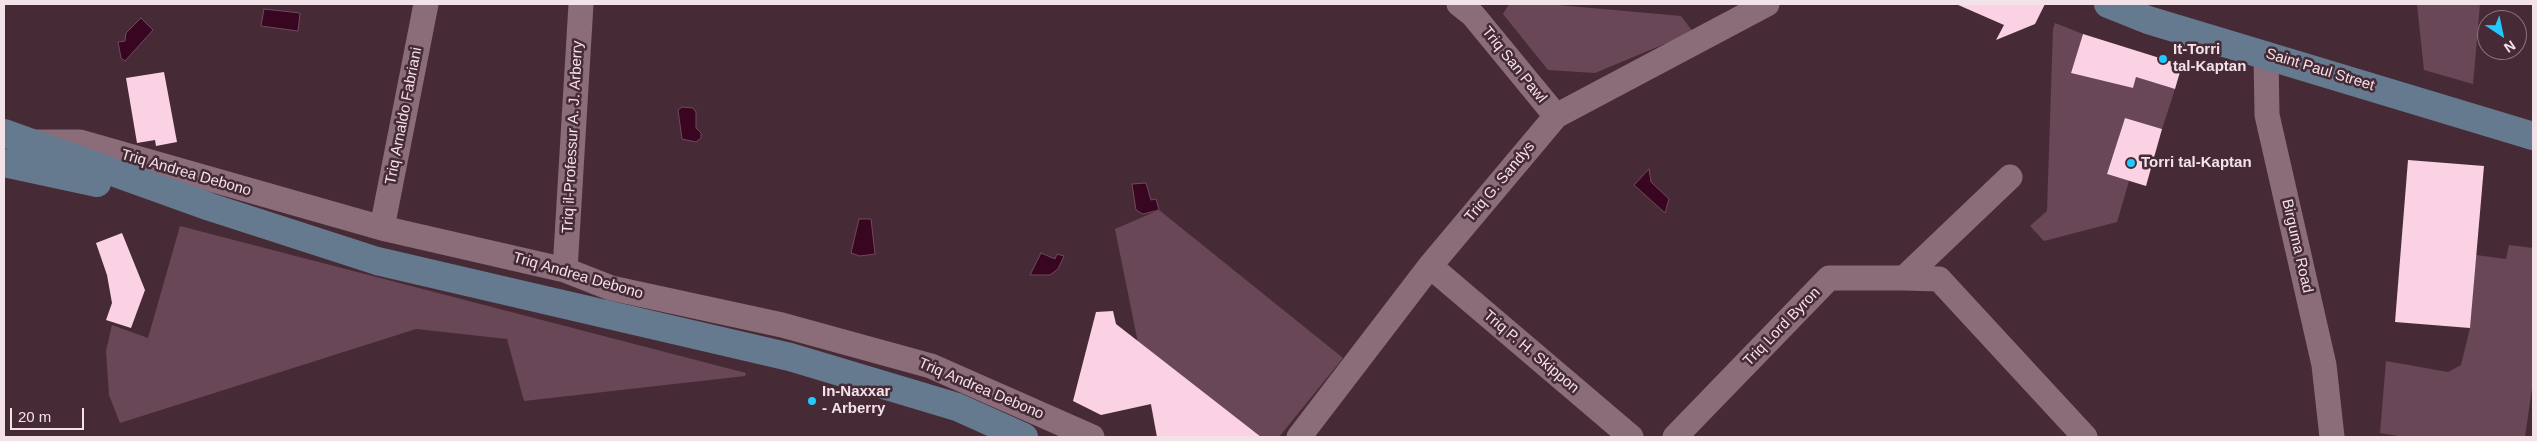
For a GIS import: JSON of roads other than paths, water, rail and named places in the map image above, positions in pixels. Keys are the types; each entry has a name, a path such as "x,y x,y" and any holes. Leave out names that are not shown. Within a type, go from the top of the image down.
{"main road":[{"name":"Saint Paul Street","path":"2108,4 2146,12 2266,54 2533,136"},
{"name":"Triq Andrea Debono","path":"9,154 210,207 377,261 790,357 957,406 1024,437"}],"street":[{"name":"Triq Arnaldo Fabriani","path":"382,228 426,4"},
{"name":"Triq il-Professur A. J. Arberry","path":"565,270 581,4"},
{"name":"Triq G. Sandys","path":"1299,437 1430,266 1556,116 1767,4"},
{"name":"Triq San Pawl","path":"1466,9 1556,116"},
{"name":"Birguma Road","path":"2266,54 2267,115 2324,365 2332,437"},
{"name":"Triq Andrea Debono","path":"9,154 80,142 382,228 565,270 611,288 782,325 931,366 1092,437"},
{"path":"1904,278 2010,177"},
{"name":"Triq P. H. Skippon","path":"1430,266 1631,437"},
{"name":"Triq Lord Byron","path":"1674,437 1829,278 1939,279 2085,437"}],"place":[{"name":"It-Torri tal-Kaptan","path":"2163,59"},
{"name":"Torri tal-Kaptan","path":"2131,163"},
{"name":"In-Naxxar - Arberry","path":"812,401"}]}
